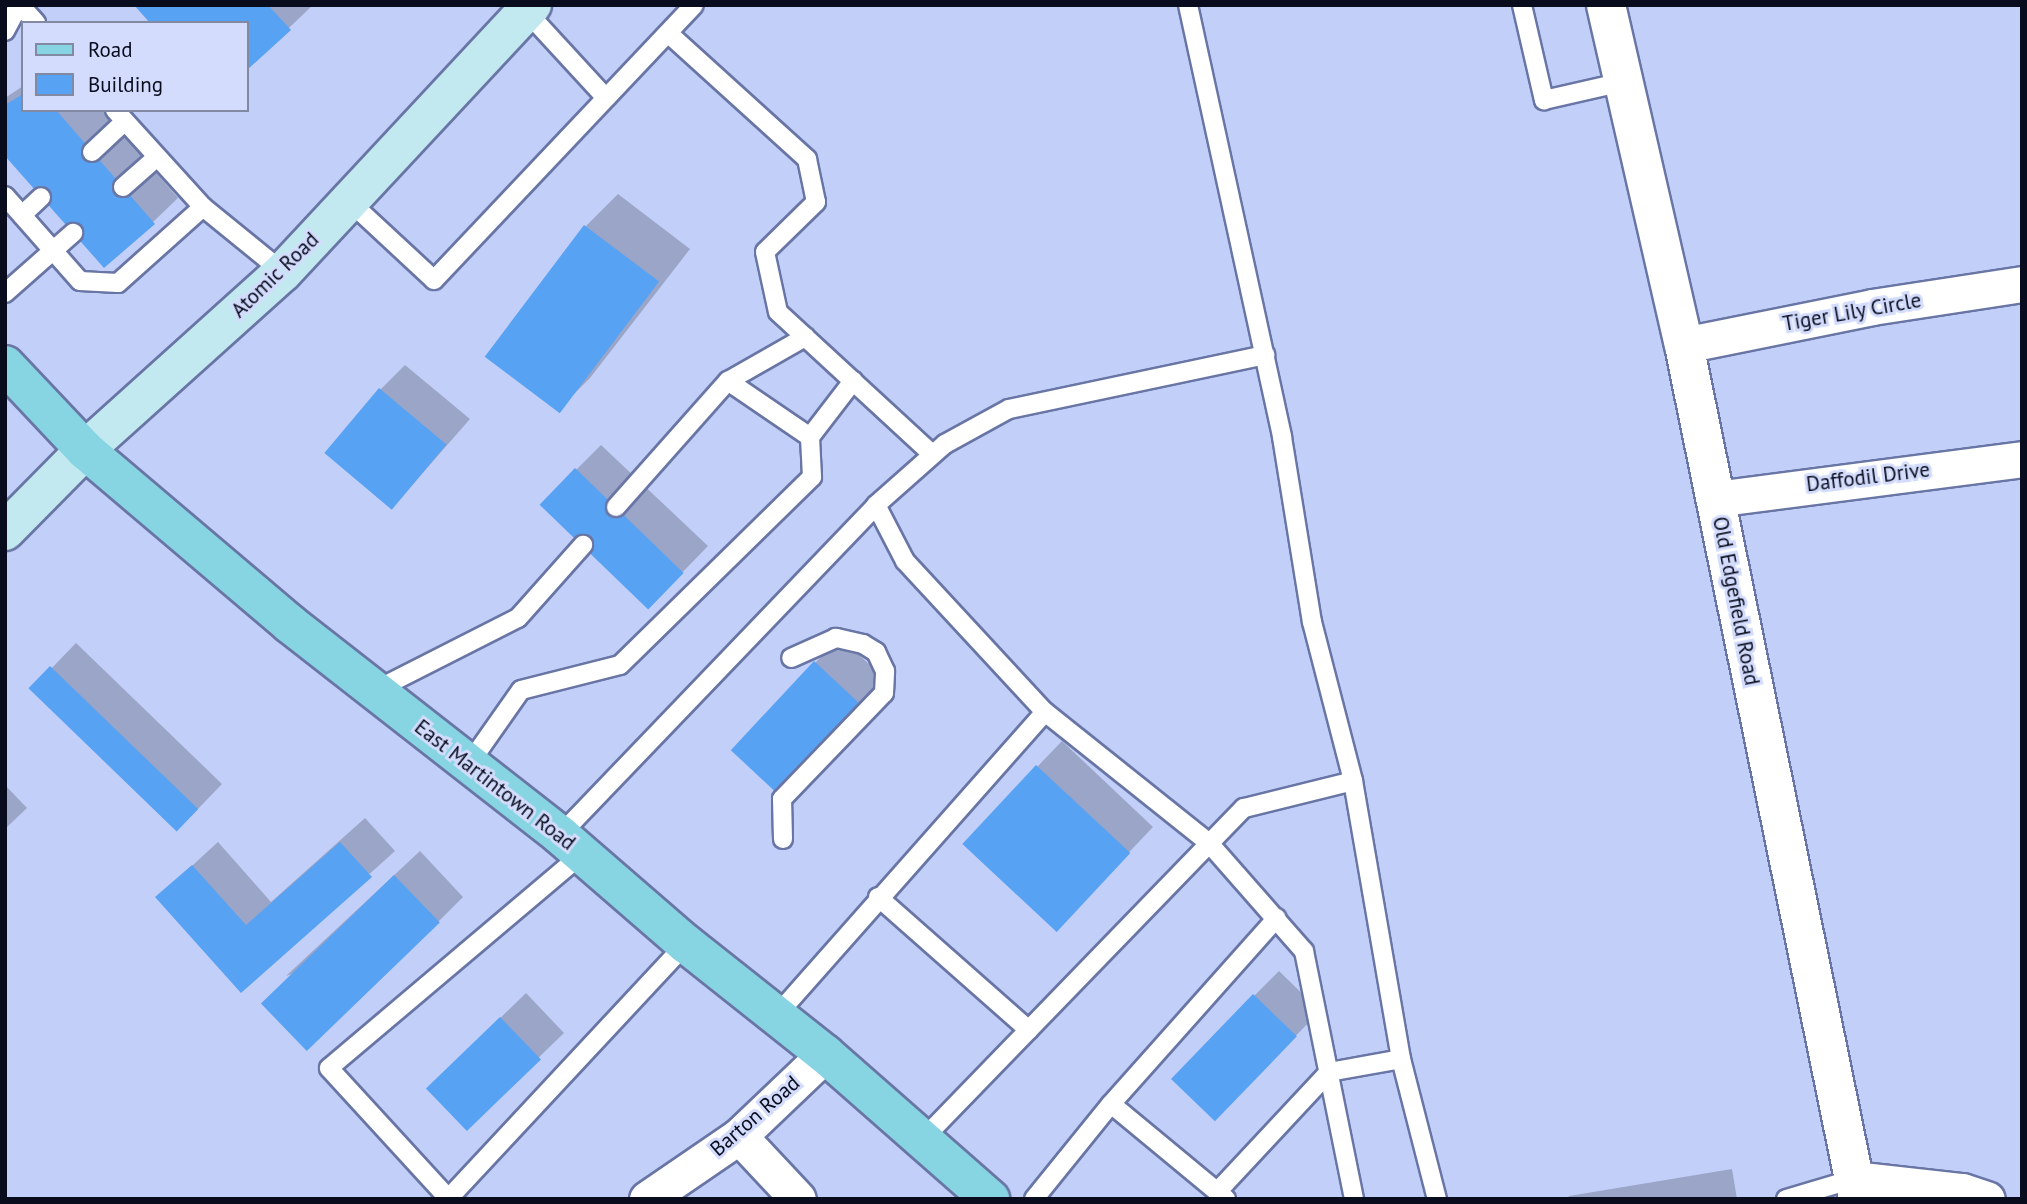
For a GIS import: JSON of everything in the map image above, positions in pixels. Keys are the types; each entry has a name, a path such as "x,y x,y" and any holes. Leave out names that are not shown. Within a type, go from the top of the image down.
{"main road":[{"name":"Atomic Road","path":"5,531 85,450 283,272 529,8"},
{"name":"East Martintown Road","path":"5,365 85,450 290,624 571,845 685,944 825,1054 990,1199"}],"street":[{"name":"Old Edgefield Road","path":"1606,5 1684,345 1856,1189"},
{"name":"Tiger Lily Circle","path":"1684,345 1872,307 2022,284"},
{"name":"Daffodil Drive","path":"1715,499 2022,459"},
{"name":"Barton Road","path":"647,1199 738,1136 825,1054"},
{"path":"738,1136 798,1199"},
{"path":"1856,1189 1962,1191 1987,1199"}],"lane":[{"path":"5,31 20,5 34,21"},
{"path":"349,201 434,280 694,5"},
{"path":"1188,5 1265,355 1312,622 1353,781 1401,1059 1437,1199"},
{"path":"1522,5 1544,100 1623,82"},
{"path":"529,8 606,98"},
{"path":"668,33 807,159 816,202 765,252 778,312 932,454"},
{"path":"92,152 120,115 203,207 283,272"},
{"path":"123,187 158,157"},
{"path":"5,196 80,281 118,283 203,207"},
{"path":"22,215 41,197"},
{"path":"5,293 73,233"},
{"path":"616,507 728,381 805,337"},
{"path":"685,944 448,1198 329,1068 571,845 876,505 932,454 1009,409 1265,355"},
{"path":"728,381 810,436"},
{"path":"469,764 521,690 620,664 812,477 810,436 853,381"},
{"path":"876,505 905,561 1045,712 1209,843 1304,951 1354,1199"},
{"path":"376,690 518,618 583,545"},
{"path":"783,839 782,799 884,693 885,671 876,652 863,644 836,638 791,658"},
{"path":"776,1016 878,897 1045,712"},
{"path":"921,1141 1244,808 1353,781"},
{"path":"878,897 1029,1030"},
{"path":"1034,1199 1111,1104 1277,918"},
{"path":"1111,1104 1222,1195 1329,1072 1401,1059"},
{"path":"1786,1199 1856,1189"}],"building":[{"path":"134,5 268,5 291,30 248,69 248,21 148,21"},
{"path":"21,95 21,112 58,112 155,224 104,268 5,156 5,105"},
{"path":"584,225 659,282 560,413 485,357"},
{"path":"379,388 446,445 392,510 324,453"},
{"path":"575,468 684,573 648,610 540,505"},
{"path":"814,661 860,704 777,793 731,750"},
{"path":"50,666 198,809 177,831 28,688"},
{"path":"1036,765 1130,853 1057,932 962,844"},
{"path":"340,842 372,877 241,993 155,897 192,865 246,925"},
{"path":"394,875 440,922 307,1051 261,1004"},
{"path":"1253,994 1297,1036 1215,1121 1171,1079"},
{"path":"500,1017 541,1059 467,1131 426,1089"}]}
